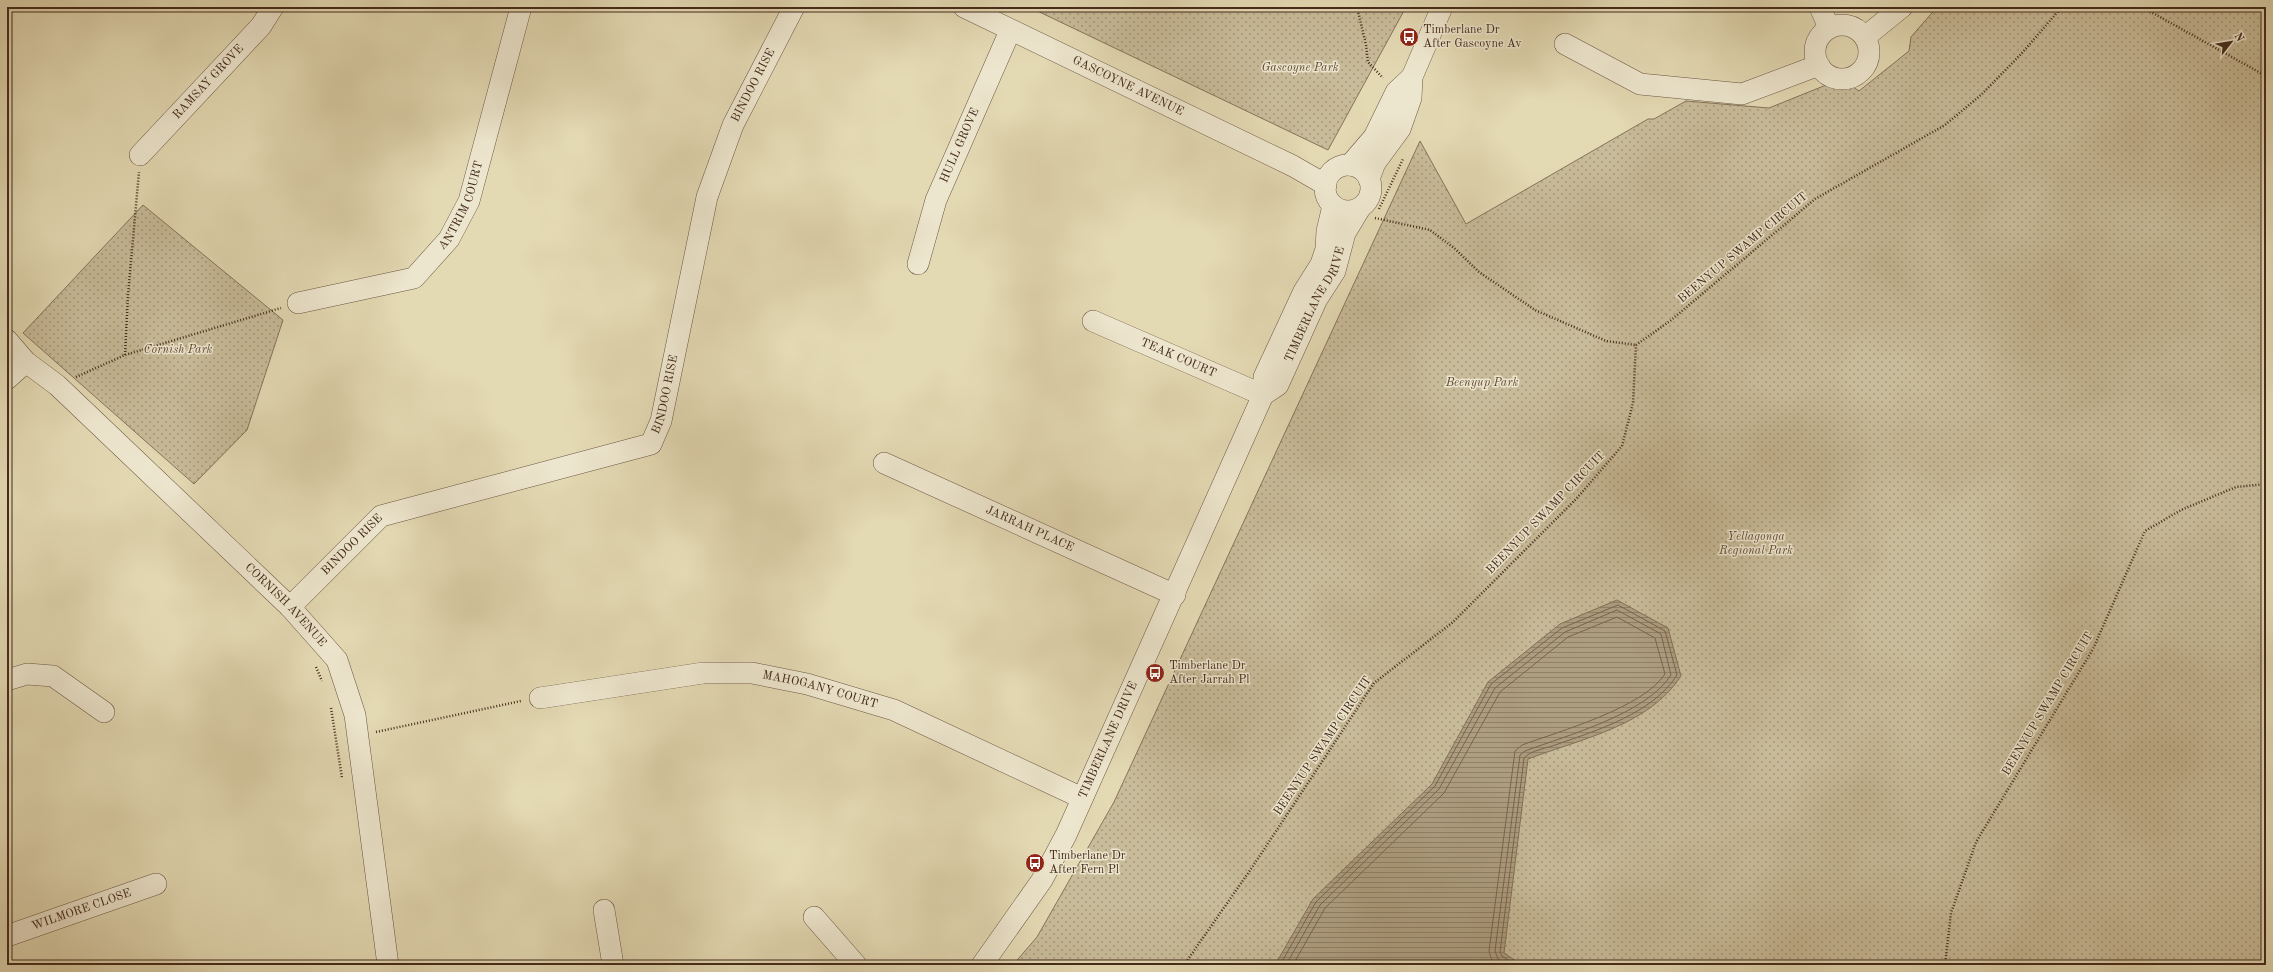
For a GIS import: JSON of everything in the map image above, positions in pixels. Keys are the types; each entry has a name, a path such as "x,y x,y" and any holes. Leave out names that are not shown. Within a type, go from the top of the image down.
{"street":[{"name":"RAMSAY GROVE","path":"140,155 261,26 273,7"},
{"name":"ANTRIM COURT","path":"298,303 414,278 450,239 469,201 522,7"},
{"name":"BINDOO RISE","path":"290,607 381,516 651,444 661,421 707,197 733,125 794,7"},
{"name":"GASCOYNE AVENUE","path":"964,7 1010,31 1293,166 1326,185"},
{"path":"1369,179 1375,163 1400,129 1411,98 1412,77 1442,7"},
{"path":"1820,7 1829,28"},
{"path":"1865,37 1902,7"},
{"path":"1847,25 1856,28 1865,37 1869,46 1868,59 1861,71 1853,77 1835,78 1826,73 1819,65 1816,56 1816,47 1819,38 1829,28 1847,25"},
{"name":"HULL GROVE","path":"918,264 936,200 1010,31"},
{"path":"1565,44 1640,84 1742,94 1819,65"},
{"path":"1346,166 1362,169 1369,179 1371,192 1369,199 1360,208 1346,211 1333,206 1326,192 1326,185 1331,173 1346,166 1374,137 1396,92 1412,77"},
{"name":"GASCOYNE AVENUE","path":"1293,166 1346,166"},
{"name":"TIMBERLANE DRIVE","path":"982,965 1042,880 1082,798 1175,595 1263,395 1264,377 1304,291 1321,264 1326,249 1327,232 1333,206"},
{"name":"TIMBERLANE DRIVE","path":"1263,395 1278,385 1317,299 1335,270 1345,234 1360,208"},
{"name":"TEAK COURT","path":"1094,321 1263,395"},
{"name":"CORNISH AVENUE","path":"7,340 26,362 57,385 290,607 336,660 355,715 388,965"},
{"path":"7,379 26,362"},
{"name":"JARRAH PLACE","path":"884,463 1175,595"},
{"name":"MAHOGANY COURT","path":"540,698 703,673 752,673 807,684 894,710 1082,798"},
{"path":"7,680 28,674 53,676 104,712"},
{"name":"WILMORE CLOSE","path":"7,936 156,884"},
{"path":"604,910 613,965"},
{"path":"814,917 856,965"}],"path":[{"path":"1356,7 1366,44 1368,62 1387,82"},
{"name":"BEENYUP SWAMP CIRCUIT","path":"1184,965 1253,866 1374,683 1452,622 1576,499 1622,446 1634,403 1636,345 1670,321 1815,199 1945,125 1982,94 2021,54 2062,7"},
{"path":"2142,7 2266,76"},
{"path":"125,355 128,295 140,155"},
{"path":"1405,156 1374,219 1430,230 1454,248 1479,272 1535,310 1606,341 1636,345"},
{"path":"57,385 125,355 298,303"},
{"name":"BEENYUP SWAMP CIRCUIT","path":"1945,965 1951,913 1976,842 2093,650 2145,531 2181,510 2236,487 2266,484"},
{"path":"315,663 324,685"},
{"path":"358,736 540,698"},
{"path":"331,706 342,779"}],"green space":[{"name":"Gascoyne Park","path":"1029,7 1406,7 1328,150"},
{"name":"Yellagonga Regional Park","path":"1937,7 2266,7 2266,965 1013,965 1037,937 1114,802 1420,141 1466,224 1648,119 1654,119 1686,101 1769,108 1841,79 1859,91 1909,51 1911,37"},
{"name":"Cornish Park","path":"143,205 283,320 247,430 194,484 23,333"}],"water":[{"path":"1617,600 1668,628 1681,676 1667,693 1651,707 1632,719 1612,729 1528,759 1504,953 1522,965 1275,965 1313,899 1432,784 1488,682 1560,624"}],"place":[{"name":"Timberlane Dr After Gascoyne Av","path":"1409,37"},
{"name":"Timberlane Dr After Jarrah Pl","path":"1155,673"},
{"name":"Timberlane Dr After Fern Pl","path":"1035,863"}],"park label":[{"name":"Beenyup Park","path":"1482,383"}]}
